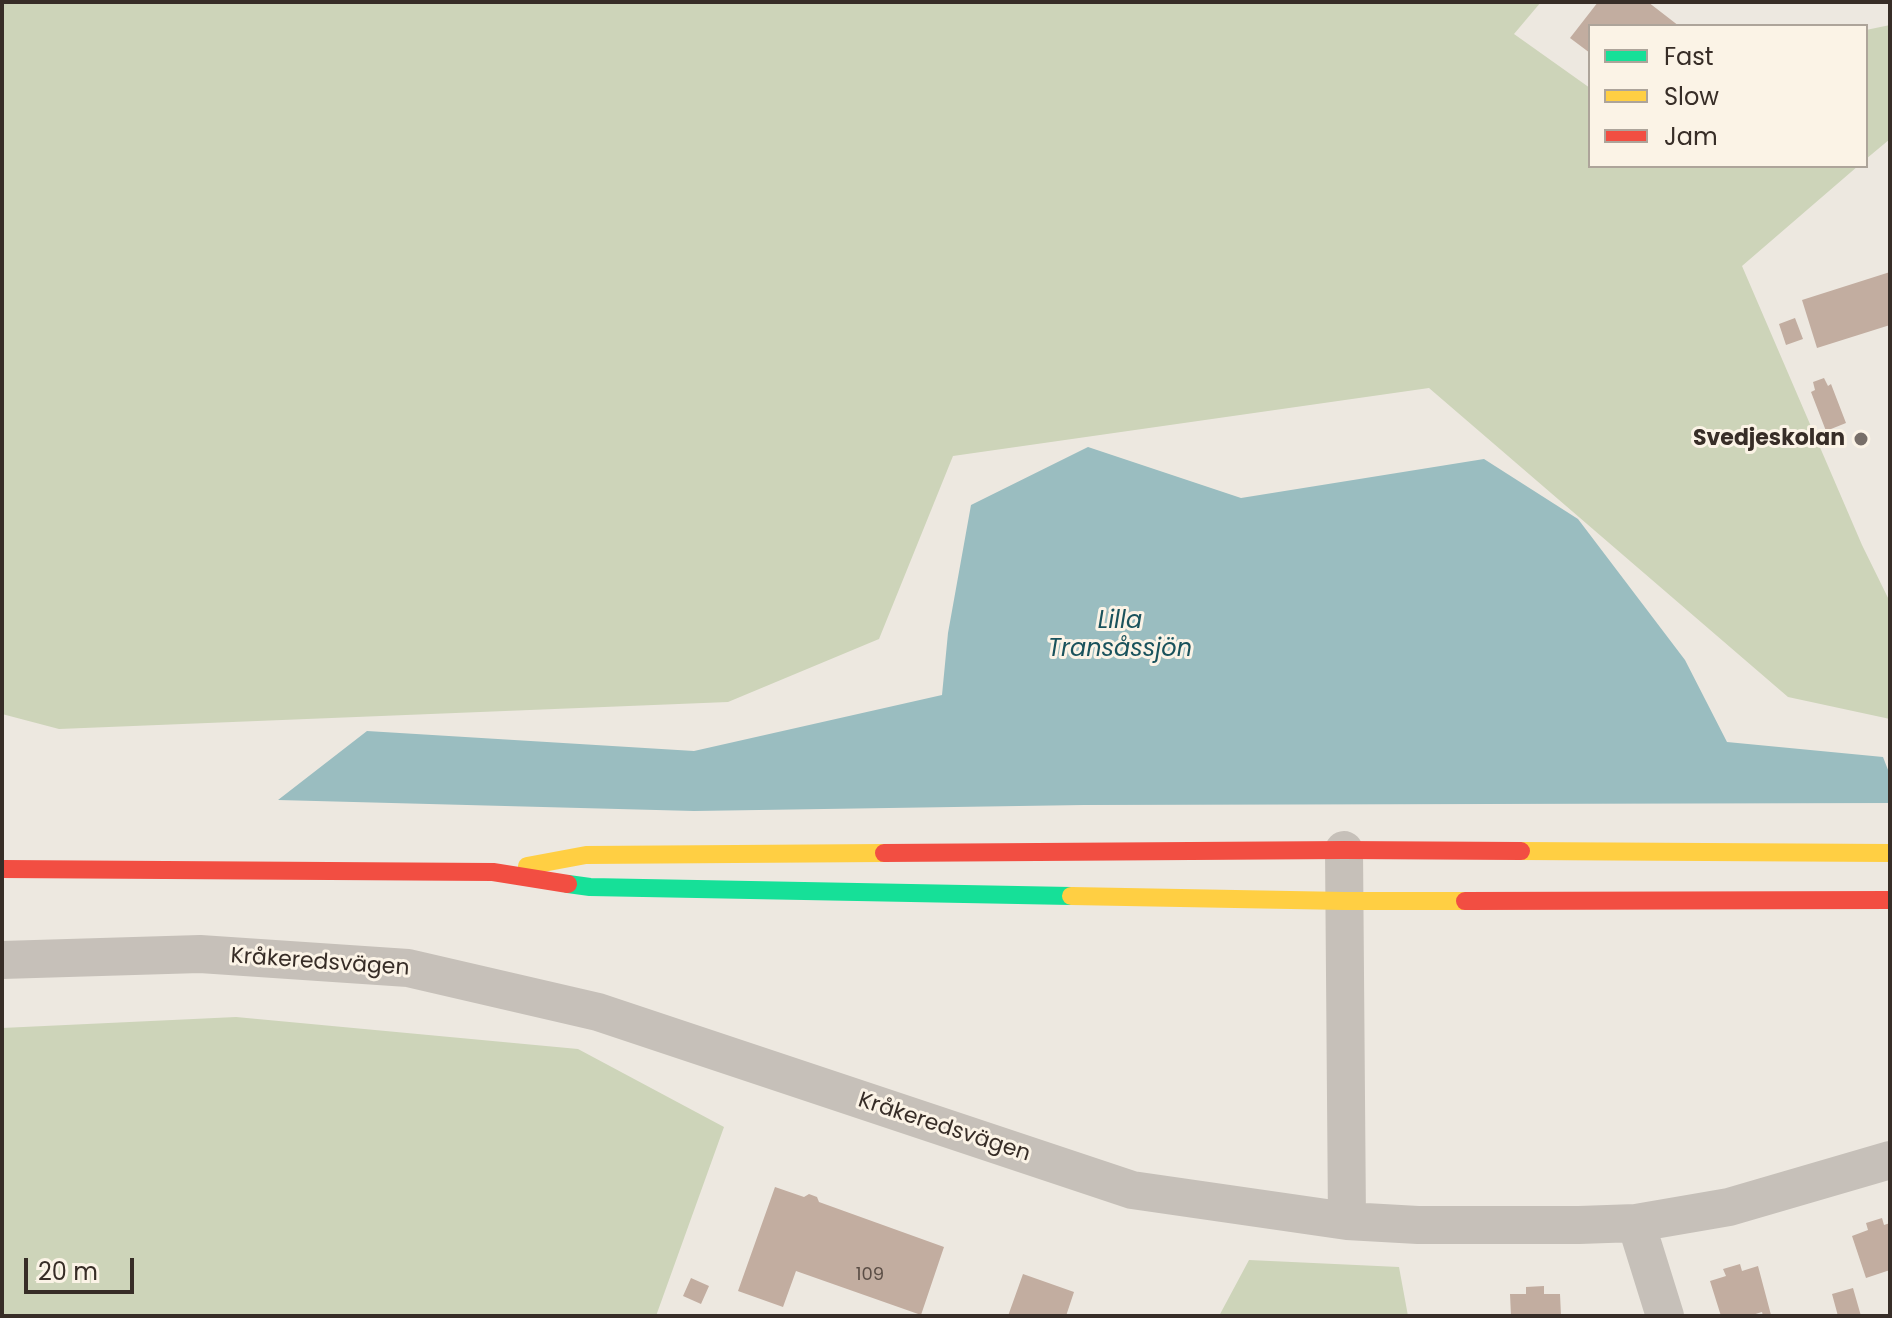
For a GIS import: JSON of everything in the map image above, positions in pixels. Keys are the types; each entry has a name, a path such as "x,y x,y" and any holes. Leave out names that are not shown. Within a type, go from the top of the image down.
{"main road":[{"path":"493,872 586,855 1344,850 1890,853"},
{"path":"2,869 493,872 590,887 1345,901 1890,900"}],"street":[{"path":"1344,850 1347,1221"},
{"name":"Kråkeredsvägen","path":"2,960 200,954 408,968 598,1012 1132,1190 1347,1221 1418,1225 1636,1223 1729,1207 1890,1160"},
{"path":"1636,1223 1665,1316"}],"green space":[{"path":"2,2 1541,2 1514,34 1588,87 1588,168 1856,168 1742,266 1862,545 1890,602 1890,719 1788,697 1429,388 953,456 879,639 728,702 59,729 2,714"},
{"path":"1890,25 1890,139 1868,157 1868,30"},
{"path":"236,1017 578,1049 724,1127 656,1316 2,1316 2,1028"},
{"path":"1249,1260 1399,1267 1408,1316 1219,1316"}],"water":[{"name":"Lilla Transåssjön","path":"1088,447 1241,498 1484,459 1578,519 1685,660 1727,742 1883,757 1890,775 1890,803 1084,805 694,811 278,800 367,731 694,751 942,695 948,633 971,505"}],"building":[{"path":"1598,2 1648,2 1676,24 1588,24 1588,52 1570,38"},
{"path":"1890,272 1890,325 1817,348 1802,300"},
{"path":"1795,318 1803,339 1786,345 1779,324"},
{"path":"1824,378 1828,386 1831,384 1846,423 1826,431 1811,392 1815,390 1813,382"},
{"path":"775,1187 804,1197 809,1194 817,1197 819,1202 944,1247 921,1315 796,1271 783,1307 738,1291"},
{"path":"1882,1218 1884,1225 1890,1223 1890,1270 1866,1278 1852,1236 1868,1230 1866,1223"},
{"path":"1740,1264 1742,1271 1758,1266 1771,1315 1763,1316 1762,1312 1749,1316 1721,1316 1710,1281 1726,1276 1723,1269"},
{"path":"1023,1274 1074,1292 1066,1316 1008,1316"},
{"path":"691,1278 709,1286 701,1304 683,1296"},
{"path":"1544,1286 1544,1294 1560,1294 1561,1316 1511,1316 1510,1294 1526,1294 1526,1287"},
{"path":"1853,1288 1861,1316 1838,1316 1832,1294"}],"traffic: fast":[{"path":"568,884 590,887 1071,896"}],"traffic: slow":[{"path":"1521,851 1890,853"},
{"path":"527,866 586,855 884,853"},
{"path":"1071,896 1465,901"}],"traffic: jam":[{"path":"884,853 1521,851"},
{"path":"2,869 493,872 568,884"},
{"path":"1465,901 1890,900"}],"place":[{"name":"Svedjeskolan","path":"1861,439"}]}
